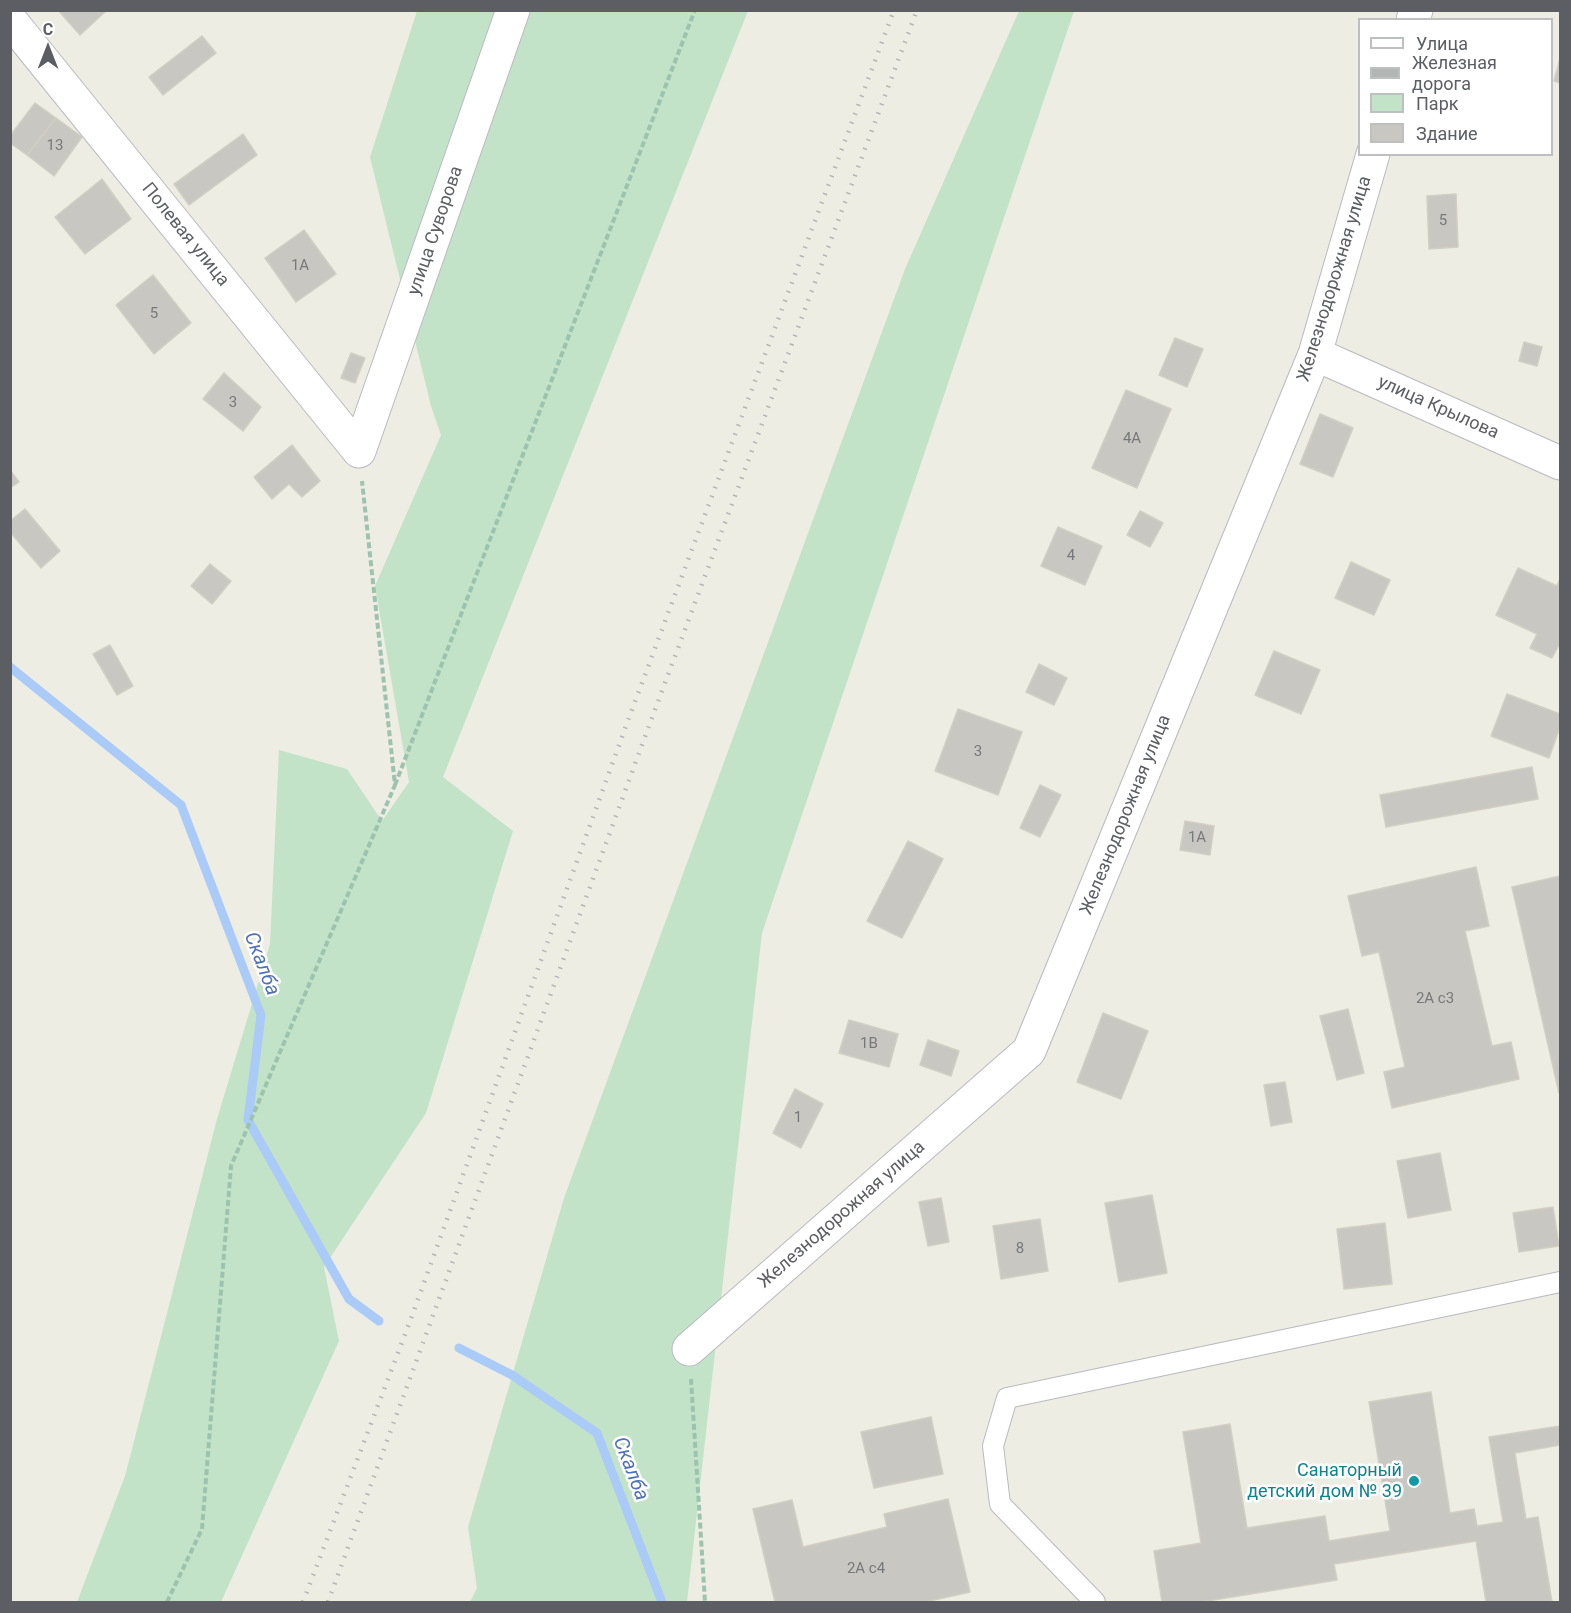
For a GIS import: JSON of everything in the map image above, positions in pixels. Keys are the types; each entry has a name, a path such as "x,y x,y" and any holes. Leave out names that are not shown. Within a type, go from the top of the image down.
{"street":[{"name":"улица Суворова","path":"359,451 513,10"},
{"name":"Полевая улица","path":"10,20 359,451"},
{"name":"Железнодорожная улица","path":"689,1349 1029,1051 1315,354 1372,156"},
{"name":"улица Крылова","path":"1315,354 1560,463"}],"lane":[{"path":"1095,1602 1000,1504 993,1446 1007,1398 1560,1282"}],"path":[{"path":"167,1602 202,1529 231,1166 394,785 695,10"},
{"path":"359,451 394,785"},
{"path":"689,1349 705,1602"}],"green space":[{"path":"417,11 748,11 443,777 513,831 426,1113 324,1267 339,1341 221,1602 77,1602 125,1476 217,1119 270,944 279,750 347,769 382,821 409,782 375,586 441,435 431,406 370,157"},
{"path":"1019,11 1074,11 762,933 687,1602 470,1602 477,1588 468,1527 564,1198 905,269"}],"building":[{"path":"58,10 107,10 80,35"},
{"path":"202,36 216,53 163,95 149,77"},
{"path":"1560,59 1560,83 1554,81"},
{"path":"35,103 56,118 27,155 10,143 10,136"},
{"path":"56,118 82,137 54,176 27,155"},
{"path":"243,134 257,155 189,205 174,184"},
{"path":"102,179 131,219 85,254 55,217"},
{"path":"1456,194 1458,247 1429,249 1427,196"},
{"path":"304,230 336,274 296,302 265,258"},
{"path":"153,275 191,323 154,354 116,305"},
{"path":"1175,338 1203,349 1187,387 1159,375"},
{"path":"1524,342 1542,347 1537,366 1519,361"},
{"path":"351,353 365,358 355,383 341,378"},
{"path":"224,373 261,407 243,431 203,399"},
{"path":"1126,390 1171,409 1137,488 1092,468"},
{"path":"1320,414 1353,428 1333,477 1300,464"},
{"path":"292,445 320,481 302,497 289,484 272,499 254,477"},
{"path":"10,470 19,482 10,488"},
{"path":"25,509 60,551 41,568 10,532 10,521"},
{"path":"1140,511 1163,523 1150,547 1127,535"},
{"path":"1058,527 1102,546 1085,585 1041,566"},
{"path":"1351,562 1390,580 1374,615 1335,598"},
{"path":"210,564 231,581 212,604 191,586"},
{"path":"1518,568 1557,586 1560,579 1560,643 1552,658 1530,648 1537,634 1496,615"},
{"path":"110,645 133,686 117,695 93,654"},
{"path":"1274,651 1320,670 1301,714 1255,695"},
{"path":"1039,664 1067,678 1054,705 1026,692"},
{"path":"1507,694 1560,714 1560,727 1549,758 1491,736"},
{"path":"958,709 1022,732 998,795 935,771"},
{"path":"1532,767 1538,799 1386,827 1380,795"},
{"path":"1040,785 1061,795 1040,837 1020,828"},
{"path":"1185,821 1214,826 1210,855 1180,850"},
{"path":"908,841 943,859 902,938 867,921"},
{"path":"1476,867 1489,926 1465,931 1492,1046 1511,1042 1519,1079 1392,1108 1384,1072 1405,1067 1379,952 1362,956 1348,896"},
{"path":"1560,876 1560,1093 1559,1093 1512,887"},
{"path":"1348,1009 1364,1073 1337,1080 1320,1016"},
{"path":"1103,1013 1148,1031 1121,1099 1077,1082"},
{"path":"849,1020 898,1034 889,1067 839,1053"},
{"path":"928,1040 959,1051 951,1076 920,1065"},
{"path":"1285,1082 1292,1122 1271,1126 1264,1085"},
{"path":"795,1089 823,1104 801,1148 773,1133"},
{"path":"1440,1153 1451,1210 1408,1218 1397,1161"},
{"path":"1152,1195 1167,1273 1119,1282 1105,1203"},
{"path":"941,1198 949,1242 928,1246 919,1202"},
{"path":"1553,1207 1559,1246 1519,1252 1513,1213"},
{"path":"1040,1219 1048,1271 1001,1279 993,1226"},
{"path":"1385,1223 1392,1284 1344,1289 1337,1229"},
{"name":"Санаторный детский дом № 39","path":"1431,1392 1450,1513 1474,1509 1477,1526 1503,1522 1489,1437 1560,1426 1560,1445 1515,1453 1526,1519 1538,1517 1552,1602 1486,1602 1476,1541 1334,1564 1337,1580 1201,1602 1162,1602 1154,1551 1201,1543 1183,1432 1230,1424 1247,1528 1325,1516 1329,1541 1390,1531 1369,1402"},
{"path":"931,1417 943,1474 874,1488 861,1432"},
{"path":"948,1499 970,1592 925,1602 775,1602 753,1509 792,1500 803,1547 887,1527 884,1514"}],"waterway":[{"name":"Скалба","path":"10,667 181,805 261,1015 248,1120 349,1299 379,1321"},
{"name":"Скалба","path":"459,1348 512,1375 597,1433 662,1602"}],"railway":[{"path":"303,1602 409,1324 630,715 894,10"},
{"path":"328,1602 650,723 917,10"}],"place":[{"name":"Санаторный детский дом № 39","path":"1414,1481"}]}
